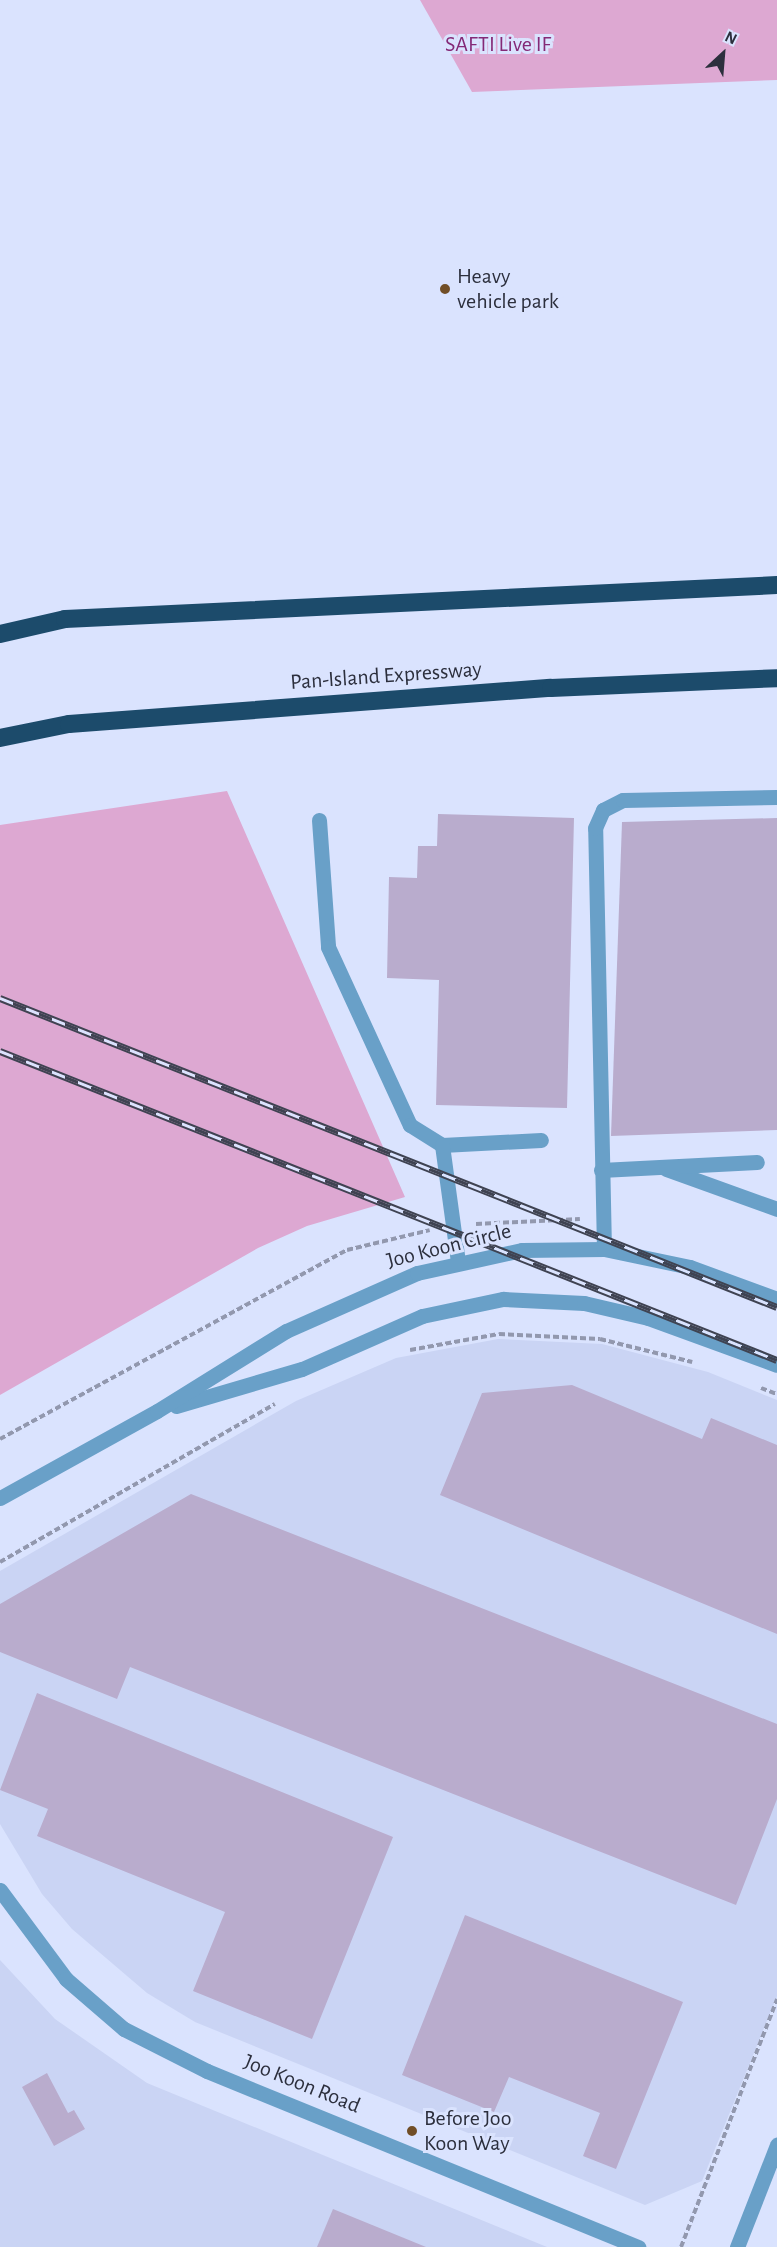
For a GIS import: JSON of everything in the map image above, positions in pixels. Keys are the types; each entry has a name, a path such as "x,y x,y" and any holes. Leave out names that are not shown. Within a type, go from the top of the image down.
{"highway":[{"path":"0,634 65,619 777,585"},
{"name":"Pan-Island Expressway","path":"0,738 69,723 552,688 777,678"}],"street":[{"path":"604,1249 595,828 603,810 623,800 777,797"},
{"path":"319,820 328,948 393,1099 410,1125 442,1145 541,1140"},
{"path":"442,1145 458,1262"},
{"path":"601,1170 757,1162"},
{"path":"661,1167 777,1209"},
{"name":"Joo Koon Circle","path":"0,1498 158,1411 286,1330 360,1295 458,1262 522,1250 604,1249 690,1267 777,1299"},
{"name":"Joo Koon Circle","path":"158,1411 302,1369 422,1316 503,1299 584,1303 648,1318 777,1365"},
{"name":"Joo Koon Road","path":"0,1890 66,1979 124,2029 207,2071 639,2247"},
{"path":"737,2247 777,2145"}],"path":[{"path":"406,1351 498,1334 600,1339 700,1364"},
{"path":"755,1385 777,1394"},
{"path":"0,1562 284,1399"},
{"path":"681,2247 777,1999"}],"shaded area":[{"path":"498,1339 602,1344 708,1372 777,1400 777,1996 702,2181 645,2205 195,2022 147,1993 72,1929 42,1894 0,1824 0,1571 296,1401 396,1358"},
{"path":"0,1960 55,2019 147,2083 547,2247 0,2247"}],"green space":[{"name":"SAFTI Live IF","path":"420,0 777,0 777,80 472,92"},
{"path":"227,791 405,1197 307,1226 258,1248 0,1395 0,825"}],"building":[{"path":"438,814 574,818 567,1108 436,1105 439,980 387,978 389,877 417,878 418,846 437,846"},
{"path":"777,818 777,1130 611,1136 622,822"},
{"path":"572,1385 702,1439 711,1418 777,1445 777,1634 440,1495 482,1393"},
{"path":"191,1494 777,1724 777,1799 736,1905 130,1667 117,1699 0,1652 0,1604"},
{"path":"37,1693 393,1837 312,2039 193,1991 225,1912 37,1836 48,1809 0,1790"},
{"path":"465,1915 683,2002 616,2169 583,2156 600,2113 509,2077 494,2112 402,2075"},
{"path":"47,2073 68,2113 74,2110 85,2129 54,2146 22,2087"},
{"path":"333,2209 426,2247 317,2247"}],"railway":[{"path":"0,998 777,1307"},
{"path":"0,1051 777,1360"}],"place":[{"name":"Heavy vehicle park","path":"445,289"},
{"name":"Before Joo Koon Way","path":"412,2131"}]}
